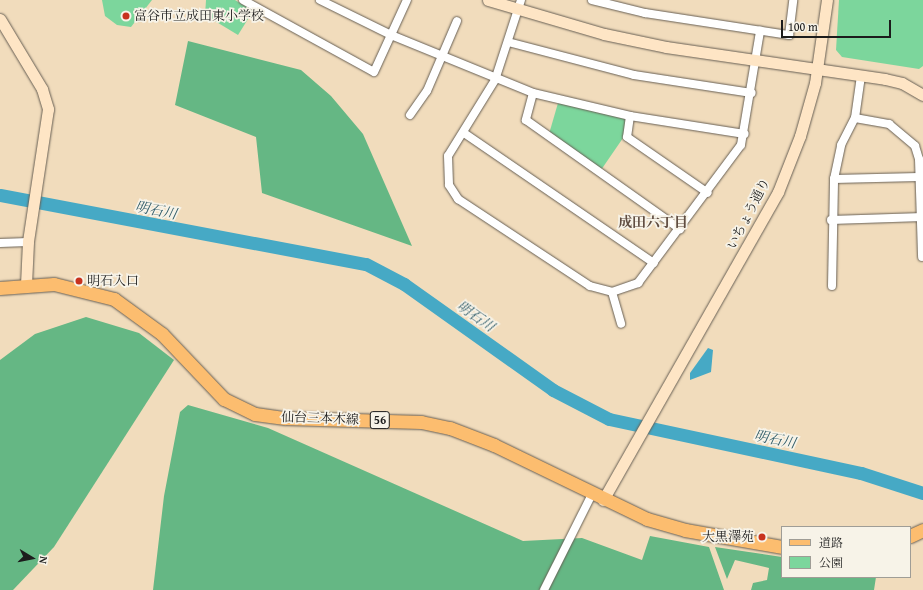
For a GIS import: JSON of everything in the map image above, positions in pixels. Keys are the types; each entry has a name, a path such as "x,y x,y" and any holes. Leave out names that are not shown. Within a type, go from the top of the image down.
{"main road":[{"name":"仙台三本木線","path":"0,288 26,284 68,285 114,299 162,334 224,399 255,414 284,418 420,422 450,428 494,445 598,497 667,525 781,547"},
{"path":"911,536 923,530"}],"street":[{"path":"243,0 374,72 407,0"},
{"path":"320,0 391,35 443,58 495,80 533,93 630,116 745,134"},
{"path":"488,0 519,5 640,42 902,83 923,95"},
{"path":"592,0 789,35 793,0"},
{"name":"いちょう通り","path":"598,497 635,443 772,204 800,136 818,69 827,0"},
{"path":"519,5 495,80 464,133 448,156 446,171 449,185 458,199 590,286 612,292 638,283 708,193 745,134 760,31"},
{"path":"0,18 42,89 48,109 28,242 26,284"},
{"path":"410,115 443,58 457,20"},
{"path":"508,42 634,75 752,93"},
{"path":"832,286 831,220 834,179 841,145 855,118 861,76"},
{"path":"533,93 526,120 680,229"},
{"path":"630,116 627,137 708,193"},
{"path":"855,118 889,124 903,134 915,146 922,217 922,257"},
{"path":"464,133 654,263"},
{"path":"834,179 919,177"},
{"path":"831,220 922,217"},
{"path":"0,243 28,242"},
{"path":"612,292 621,324"},
{"path":"544,590 598,497"}],"green space":[{"path":"102,0 152,0 131,27 117,25 105,16"},
{"path":"206,0 235,0 253,11 238,35 205,15"},
{"path":"839,0 923,0 923,66 919,69 842,57 836,50"},
{"path":"188,41 301,70 331,96 363,134 412,246 262,193 256,137 175,105"},
{"path":"558,103 624,118 626,122 623,138 601,170 549,134"},
{"path":"86,317 139,333 174,360 54,547 13,590 0,590 0,360 35,334"},
{"path":"188,405 268,428 523,541 582,538 642,560 650,536 709,547 724,590 153,590 164,496 180,412"},
{"path":"715,547 781,557 781,578 876,578 874,590 751,590 753,583 767,580 769,568 735,560 727,579"}],"water":[{"path":"708,348 713,350 711,372 690,380 690,373"}],"waterway":[{"name":"明石川","path":"0,195 366,264 404,284 553,390 609,419 861,473 923,493"}],"place":[{"name":"富谷市立成田東小学校","path":"126,16"},
{"name":"明石入口","path":"79,281"},
{"name":"大黒澤苑","path":"762,537"}],"district":[{"name":"成田六丁目","path":"653,222"}]}
